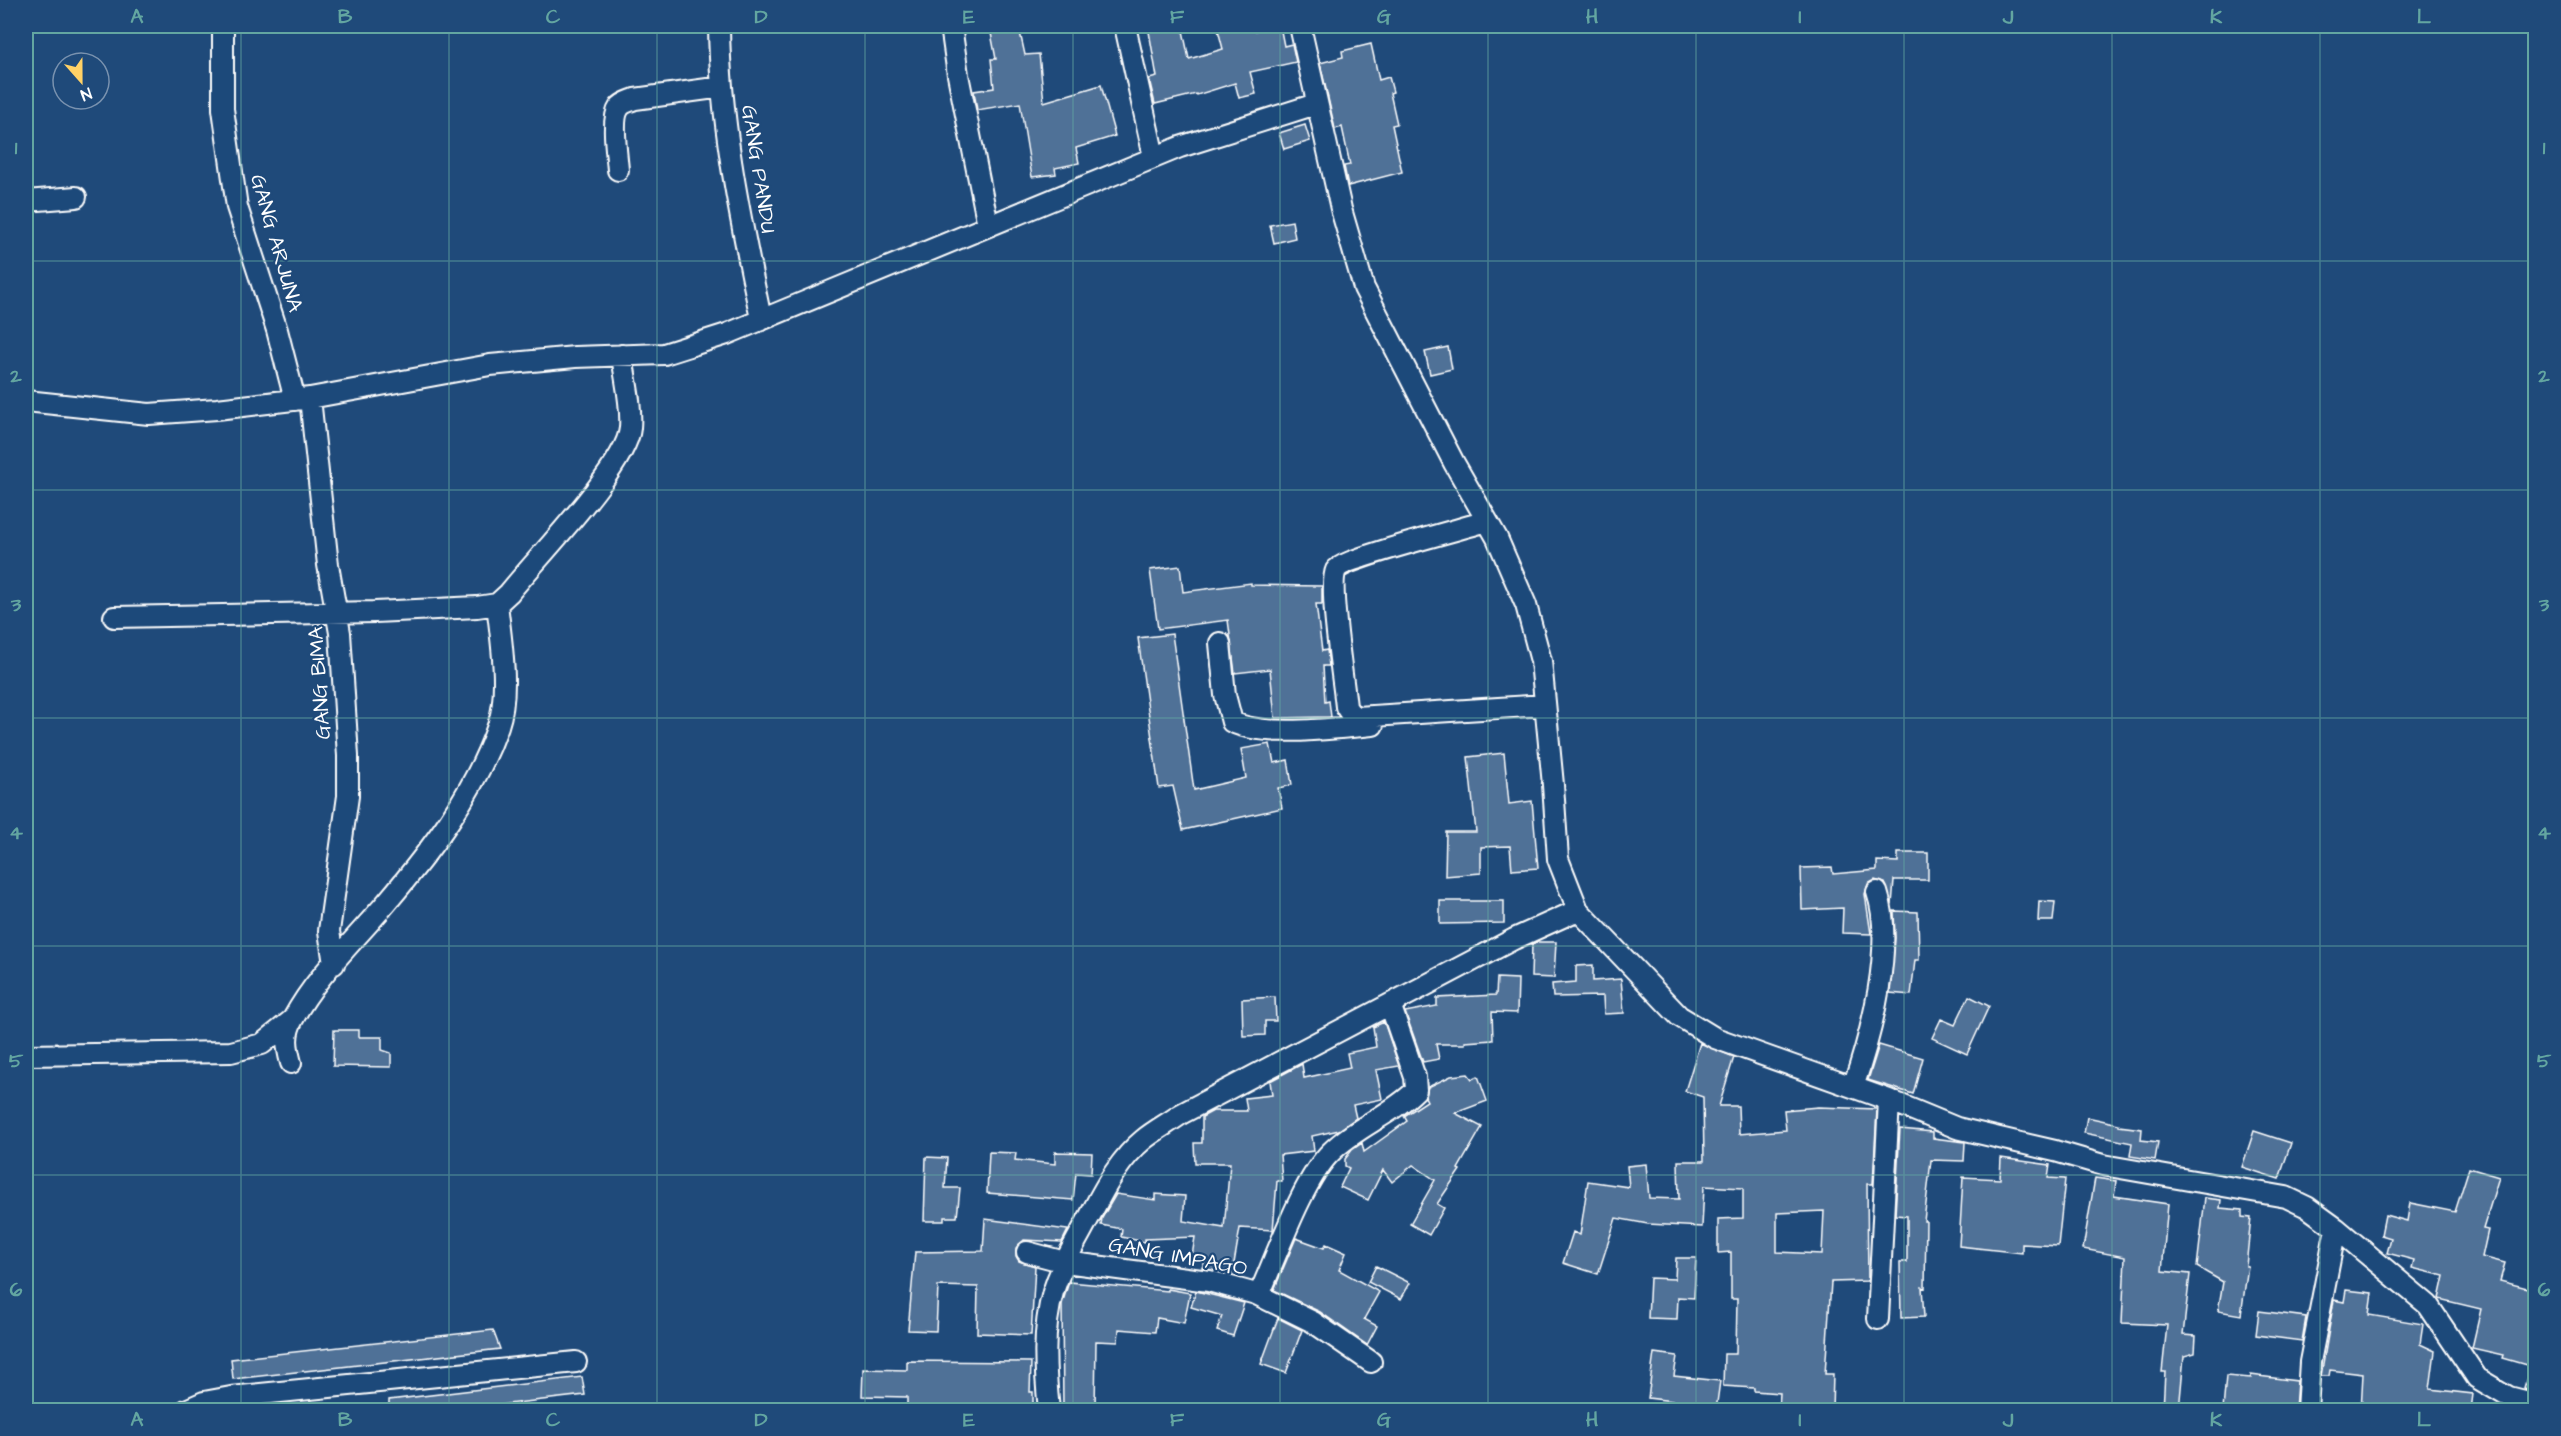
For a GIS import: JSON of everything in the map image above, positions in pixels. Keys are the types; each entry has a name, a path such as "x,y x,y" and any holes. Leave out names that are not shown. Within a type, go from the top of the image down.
{"street":[{"name":"GANG ARJUNA","path":"223,26 222,109 237,207 277,330 303,399"},
{"name":"GANG PANDU","path":"719,26 722,87 732,176 761,319"},
{"path":"951,26 958,75 988,225"},
{"path":"1125,26 1154,157"},
{"path":"1300,26 1341,209 1364,288 1454,463 1487,521 1526,605 1540,661 1558,860 1578,910 1679,1016 1715,1038 1889,1100 1957,1128 2103,1165 2286,1197 2307,1207 2336,1228 2428,1305 2449,1333 2477,1378 2509,1396 2535,1404"},
{"path":"618,170 615,120 618,109 625,103 635,99 722,87"},
{"path":"26,401 149,414 303,399 490,365 575,357 664,354 727,334 1180,147 1316,104"},
{"path":"26,201 76,197"},
{"path":"114,617 337,612 477,607 497,604 580,510 627,442 630,413 622,356"},
{"name":"GANG BIMA","path":"303,399 337,612 348,756 344,835 329,931 334,964"},
{"path":"1487,521 1361,557 1342,564 1336,569 1334,588 1346,707 1350,713 1358,717 1546,710"},
{"path":"26,1055 231,1052 262,1044 292,1020 334,964 453,818 488,749 499,724 502,695 502,654 497,604"},
{"path":"1220,643 1225,695 1232,722 1244,727 1296,730 1546,710"},
{"path":"1853,1087 1869,1037 1882,957 1883,917 1877,892"},
{"path":"1049,1410 1046,1374 1047,1333 1053,1293 1065,1262 1107,1185 1142,1140 1181,1114 1514,939 1578,910"},
{"path":"1259,1295 1304,1194 1321,1164 1344,1141 1407,1099 1417,1089 1390,1004"},
{"path":"291,1064 286,1045 287,1033 292,1020"},
{"path":"1878,1319 1889,1100"},
{"path":"2307,1410 2310,1362 2336,1228"},
{"name":"GANG IMPAGO","path":"1027,1252 1065,1262 1209,1281 1259,1295 1313,1322 1371,1362"},
{"path":"186,1410 204,1402 231,1397 576,1362"}],"building":[{"path":"1148,26 1182,26 1189,59 1223,49 1217,26 1252,26 1254,31 1280,26 1284,46 1292,44 1296,62 1250,72 1256,94 1239,98 1235,83 1197,95 1155,104 1149,79 1157,77"},
{"path":"1019,28 1025,55 1039,54 1044,102 1101,85 1115,136 1076,148 1079,163 1055,168 1056,174 1032,177 1020,103 977,110 974,91 994,88 991,59 996,59 991,33"},
{"path":"1371,44 1379,80 1389,77 1393,92 1390,93 1397,124 1392,125 1402,172 1348,186 1344,166 1350,165 1342,127 1335,129 1320,63 1343,57 1342,51"},
{"path":"1305,125 1310,141 1284,149 1279,133"},
{"path":"1292,221 1295,238 1274,243 1270,225"},
{"path":"1448,347 1452,369 1430,374 1425,352"},
{"path":"1180,566 1183,592 1251,583 1251,585 1322,586 1322,604 1316,604 1322,651 1327,650 1329,666 1323,666 1325,702 1329,701 1331,717 1275,718 1270,669 1235,673 1228,620 1158,629 1150,570"},
{"path":"1172,634 1194,790 1246,778 1241,749 1270,744 1274,763 1288,760 1292,785 1278,788 1282,808 1183,830 1173,786 1159,788 1138,638"},
{"path":"1504,753 1509,804 1532,801 1538,868 1512,870 1510,846 1481,847 1481,873 1445,876 1446,832 1476,832 1468,757"},
{"path":"1898,853 1928,853 1928,880 1894,880 1892,905 1885,883 1875,880 1868,884 1865,894 1871,934 1842,933 1843,908 1802,910 1801,868 1832,867 1833,874 1877,870 1877,861 1898,862"},
{"path":"1440,901 1504,901 1504,923 1440,924"},
{"path":"2039,901 2055,902 2053,921 2038,921"},
{"path":"1894,911 1918,912 1919,960 1915,960 1911,995 1890,993 1895,938"},
{"path":"1556,942 1554,978 1531,977 1532,944"},
{"path":"1593,965 1593,981 1621,979 1624,1013 1604,1014 1603,996 1553,997 1552,984 1576,982 1576,966"},
{"path":"1497,978 1518,979 1517,1013 1492,1012 1493,1040 1465,1042 1465,1044 1436,1044 1439,1059 1423,1062 1405,1012 1437,1006 1437,998 1496,995"},
{"path":"1969,996 1989,1006 1967,1054 1932,1038 1941,1019 1955,1025"},
{"path":"1275,997 1276,1021 1265,1021 1265,1035 1243,1036 1242,999"},
{"path":"1384,1022 1399,1066 1376,1070 1382,1099 1353,1105 1356,1118 1339,1130 1312,1136 1314,1151 1280,1155 1282,1181 1277,1181 1273,1230 1240,1228 1232,1275 1202,1268 1205,1259 1192,1256 1195,1237 1145,1239 1145,1242 1121,1237 1122,1229 1101,1225 1102,1218 1116,1194 1155,1200 1155,1194 1185,1196 1183,1221 1224,1228 1230,1163 1195,1163 1194,1143 1202,1143 1202,1117 1213,1111 1247,1111 1245,1098 1272,1095 1270,1081 1302,1064 1304,1078 1350,1068 1347,1053 1376,1047 1373,1027"},
{"path":"334,1030 359,1030 359,1037 382,1037 382,1050 391,1053 391,1067 333,1066"},
{"path":"1700,1043 1734,1057 1719,1106 1738,1106 1739,1134 1786,1130 1784,1110 1818,1107 1877,1109 1873,1184 1867,1184 1868,1281 1831,1282 1825,1374 1833,1374 1832,1410 1779,1408 1780,1393 1723,1386 1724,1354 1736,1354 1737,1299 1731,1299 1731,1252 1718,1253 1718,1219 1743,1218 1743,1188 1704,1186 1702,1227 1648,1224 1616,1218 1598,1274 1563,1263 1573,1232 1580,1235 1588,1181 1629,1187 1627,1166 1646,1164 1649,1198 1679,1199 1678,1161 1704,1161 1703,1097 1685,1091","holes":["1824,1211 1822,1254 1777,1252 1777,1213"]},
{"path":"1879,1045 1923,1058 1913,1094 1868,1080"},
{"path":"1468,1074 1472,1079 1478,1076 1487,1101 1455,1113 1482,1127 1458,1169 1460,1170 1437,1204 1444,1208 1429,1235 1410,1224 1435,1180 1413,1165 1392,1182 1383,1170 1368,1200 1340,1187 1349,1168 1345,1166 1345,1159 1352,1150 1362,1143 1364,1152 1407,1121 1404,1116 1427,1101 1425,1097 1428,1087 1451,1076"},
{"path":"2087,1117 2119,1124 2119,1126 2142,1129 2141,1140 2158,1142 2155,1160 2130,1156 2132,1143 2084,1133"},
{"path":"1900,1129 1933,1132 1933,1138 1965,1142 1964,1161 1931,1160 1924,1221 1926,1221 1925,1288 1922,1287 1924,1317 1901,1318 1900,1262 1907,1262 1907,1216 1895,1215"},
{"path":"2254,1131 2291,1143 2279,1179 2242,1167"},
{"path":"989,1152 1016,1153 1015,1160 1055,1164 1055,1152 1092,1153 1091,1174 1076,1173 1073,1200 987,1193"},
{"path":"926,1157 947,1158 945,1188 960,1188 957,1217 944,1217 944,1221 924,1221"},
{"path":"2001,1158 2050,1165 2048,1178 2065,1179 2058,1246 2022,1244 2022,1253 1959,1246 1963,1177 2000,1179"},
{"path":"2469,1168 2499,1177 2483,1229 2488,1230 2482,1257 2505,1263 2500,1281 2535,1290 2535,1391 2524,1388 2530,1366 2502,1358 2503,1355 2472,1348 2481,1309 2439,1299 2444,1276 2412,1268 2414,1260 2387,1253 2391,1238 2381,1235 2385,1215 2407,1221 2410,1203 2455,1212"},
{"path":"2095,1178 2116,1181 2114,1196 2168,1204 2162,1271 2190,1274 2183,1335 2196,1336 2195,1353 2184,1356 2179,1410 2163,1410 2165,1372 2162,1372 2167,1325 2122,1323 2125,1257 2083,1249"},
{"path":"2205,1198 2221,1200 2220,1208 2242,1210 2242,1217 2251,1218 2246,1266 2248,1266 2241,1315 2218,1311 2223,1282 2197,1267"},
{"path":"985,1219 1068,1230 1062,1242 1024,1240 1016,1248 1019,1261 1035,1266 1031,1335 977,1333 978,1287 938,1286 936,1331 908,1330 915,1252 983,1251"},
{"path":"1296,1238 1324,1248 1326,1244 1346,1253 1339,1270 1379,1292 1364,1319 1377,1326 1367,1345 1320,1312 1274,1290"},
{"path":"1676,1258 1696,1258 1694,1298 1678,1297 1677,1319 1648,1318 1650,1278 1675,1279"},
{"path":"1376,1266 1410,1283 1401,1299 1368,1282"},
{"path":"1069,1282 1168,1291 1168,1289 1190,1293 1184,1323 1157,1318 1155,1332 1119,1329 1118,1342 1096,1341 1095,1409 1063,1407 1062,1304"},
{"path":"2346,1290 2372,1293 2369,1315 2423,1324 2420,1344 2435,1351 2430,1389 2473,1394 2471,1410 2361,1410 2363,1374 2330,1370 2329,1376 2321,1376 2334,1300 2344,1302"},
{"path":"1196,1291 1244,1303 1233,1336 1217,1331 1222,1316 1191,1307"},
{"path":"2259,1311 2306,1317 2302,1341 2256,1335"},
{"path":"1278,1318 1302,1330 1286,1373 1261,1364"},
{"path":"493,1330 500,1349 233,1379 231,1359"},
{"path":"1654,1353 1677,1356 1674,1376 1720,1381 1716,1410 1689,1409 1689,1403 1648,1398"},
{"path":"907,1361 1031,1362 1030,1392 1033,1392 1033,1410 907,1410 907,1397 862,1396 863,1369 907,1370"},
{"path":"2251,1375 2297,1381 2295,1410 2223,1410 2226,1376 2251,1378"},
{"path":"582,1377 585,1395 456,1410 389,1410 389,1400"}]}
